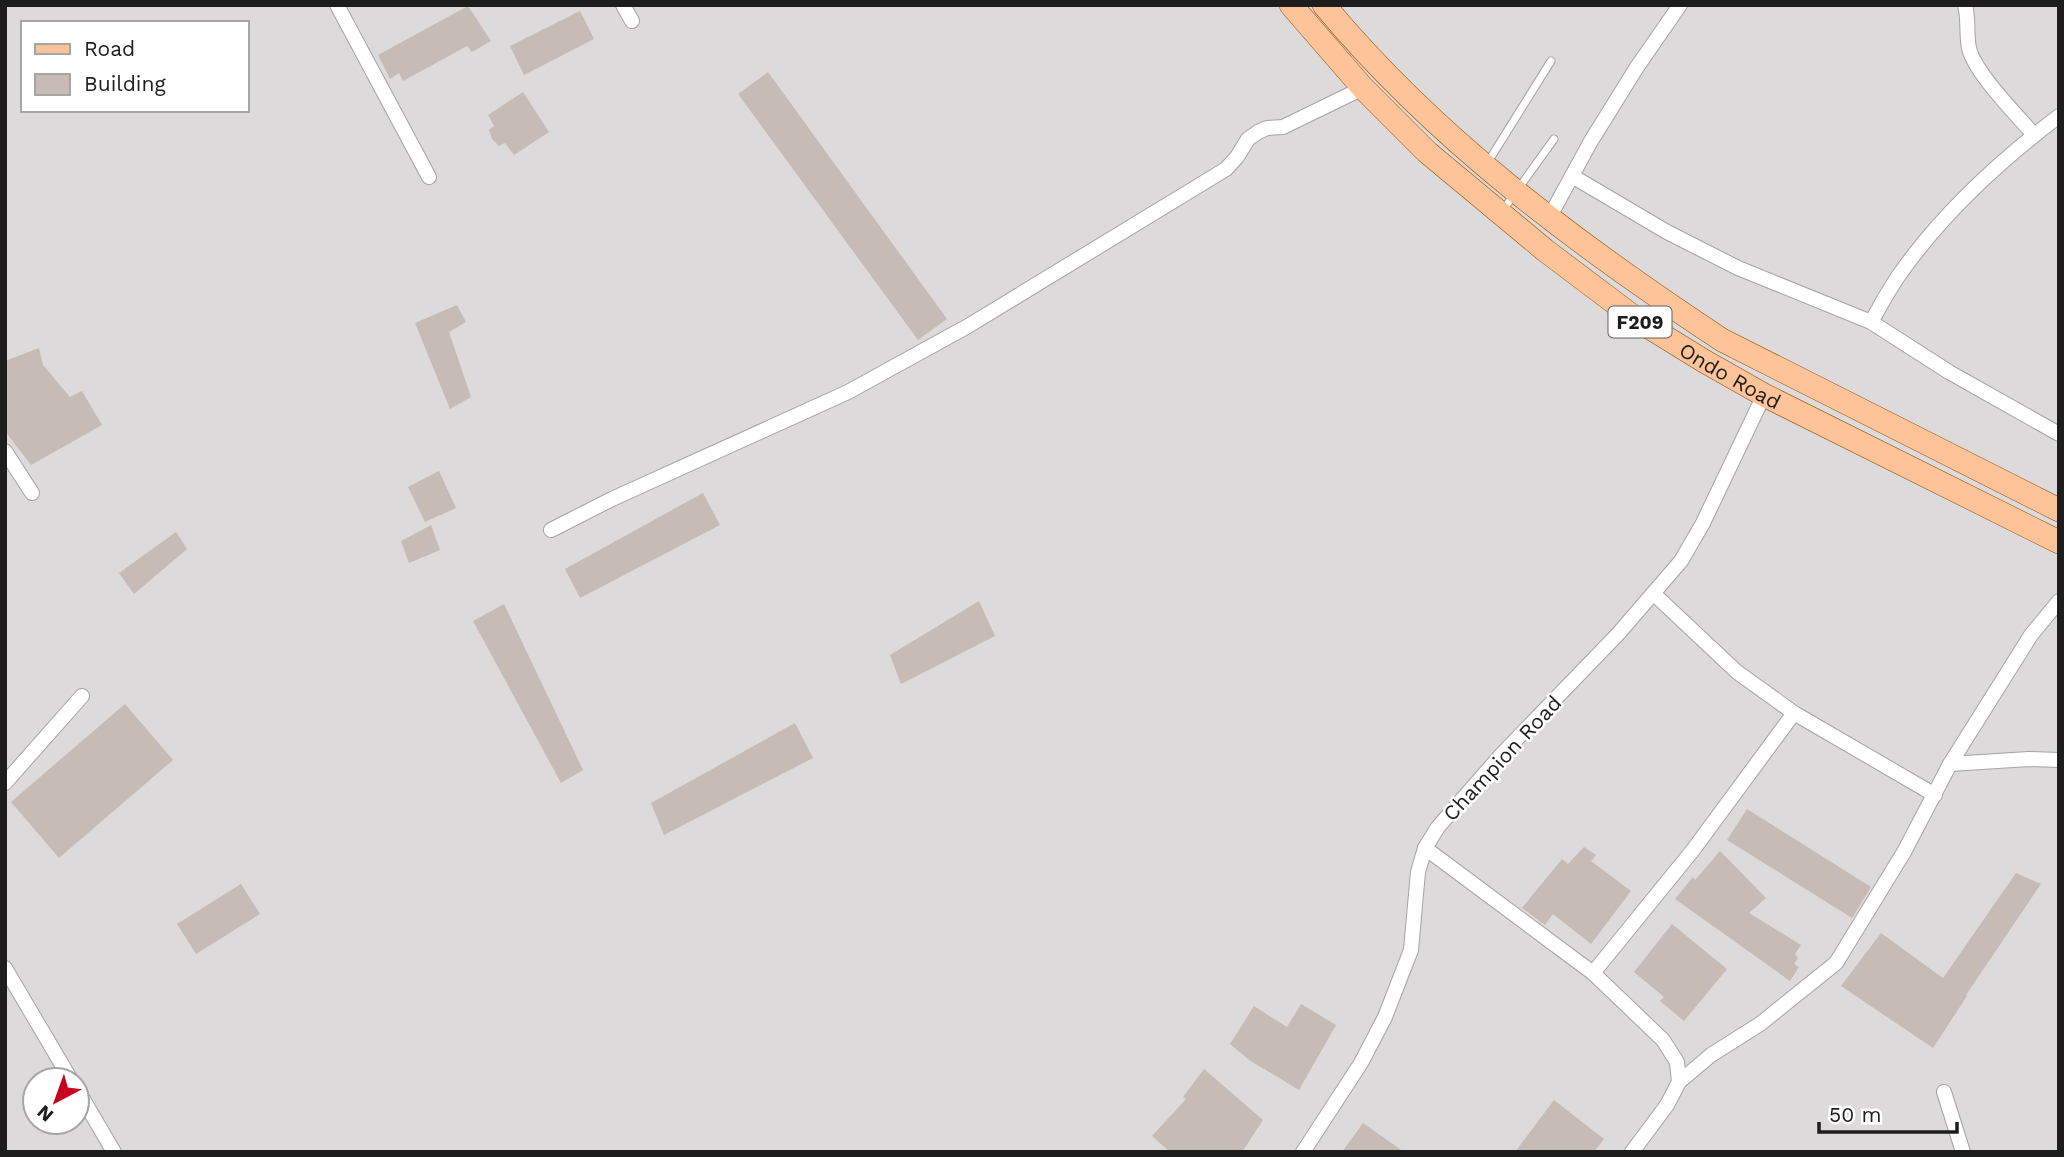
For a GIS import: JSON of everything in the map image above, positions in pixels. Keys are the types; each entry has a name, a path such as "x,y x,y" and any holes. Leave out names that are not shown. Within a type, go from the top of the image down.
{"main road":[{"name":"Ondo Road","path":"1291,5 1363,88 1427,152 1500,214 1639,321 1704,362 1764,395 2059,542"},
{"name":"Ondo Road","path":"1324,5 1402,90 1486,166 1598,255 1722,340 2059,510"}],"street":[{"path":"337,5 429,177"},
{"path":"623,5 632,20"},
{"path":"1549,218 1591,141 1680,5"},
{"path":"1965,5 1969,24 1969,48 1976,66 2034,135"},
{"path":"551,530 612,499 848,392 968,326 1226,169 1248,139 1258,132 1267,128 1283,127 1363,88"},
{"path":"1871,322 1902,271 1959,203 2059,116"},
{"path":"1572,176 1667,232 1738,268 1871,322 1949,372 2059,434"},
{"name":"Champion Road","path":"1303,1152 1361,1063 1385,1017 1411,950 1418,872 1425,848 1438,827 1502,754 1564,692 1681,561 1703,523 1764,395"},
{"path":"5,451 32,493"},
{"path":"1654,594 1737,672 1794,713 1935,795"},
{"path":"1632,1152 1667,1105 1679,1083 1711,1055 1760,1024 1836,964 1905,852 1950,764 2031,635 2059,601"},
{"path":"5,783 82,696"},
{"path":"1592,973 1693,850 1794,713"},
{"path":"1950,764 2028,759 2059,760"},
{"path":"1425,848 1592,973 1663,1040 1677,1062 1679,1083"},
{"path":"5,968 63,1066"},
{"path":"1944,1092 1963,1152"},
{"path":"91,1113 114,1152"}],"lane":[{"path":"1486,166 1550,61"},
{"path":"1500,214 1554,139"}],"shaded area":[{"path":"5,5 2059,5 2059,1152 5,1152"}],"building":[{"path":"468,6 491,41 472,52 467,46 403,81 399,73 390,79 378,55"},
{"path":"580,11 594,39 524,75 510,46"},
{"path":"768,72 947,319 918,340 738,94"},
{"path":"523,92 549,132 514,155 505,143 499,146 492,139 489,130 494,126 488,115"},
{"path":"457,305 466,322 449,332 471,397 450,409 415,323"},
{"path":"39,348 43,365 70,397 82,391 102,425 31,465 5,431 5,361"},
{"path":"439,471 456,508 425,522 408,487"},
{"path":"703,493 720,525 580,598 565,569"},
{"path":"431,525 440,550 409,563 401,541"},
{"path":"176,532 187,549 134,594 119,573"},
{"path":"979,601 995,636 901,684 890,655"},
{"path":"504,604 583,770 561,783 473,621"},
{"path":"125,704 173,760 59,858 11,802"},
{"path":"795,723 813,758 664,835 651,803"},
{"path":"1747,809 1871,887 1852,918 1727,840"},
{"path":"1584,847 1596,855 1591,861 1631,891 1591,944 1553,914 1545,925 1522,908 1562,859 1568,864"},
{"path":"1720,851 1766,898 1749,913 1801,945 1795,954 1798,958 1794,964 1799,967 1790,981 1675,899"},
{"path":"2016,873 2041,884 1933,1048 1841,986 1881,933 1943,978"},
{"path":"241,884 260,914 196,954 177,924"},
{"path":"1672,924 1727,969 1684,1021 1660,1001 1664,997 1634,972"},
{"path":"1301,1004 1336,1025 1299,1090 1249,1060 1230,1044 1254,1006 1287,1027"},
{"path":"1204,1069 1263,1120 1242,1152 1170,1152 1152,1136 1186,1099 1183,1097"},
{"path":"1554,1100 1604,1139 1594,1152 1515,1152"},
{"path":"1363,1123 1404,1152 1342,1152"}]}
